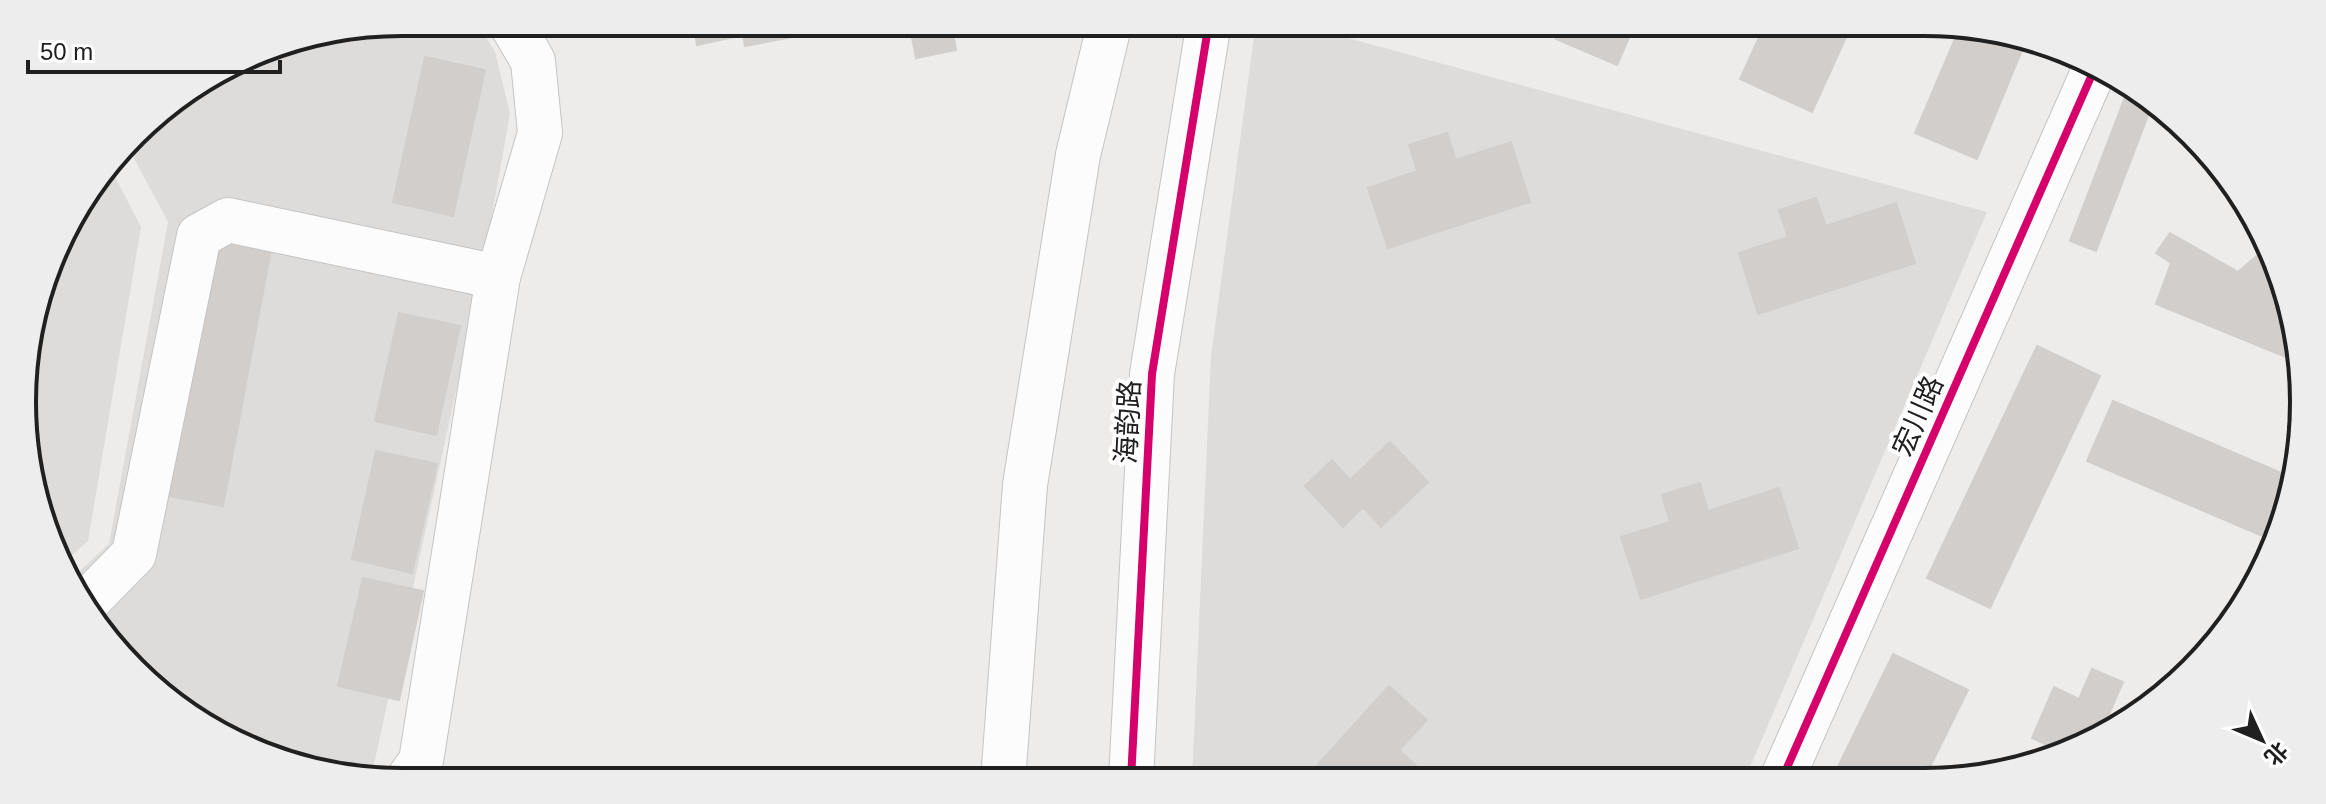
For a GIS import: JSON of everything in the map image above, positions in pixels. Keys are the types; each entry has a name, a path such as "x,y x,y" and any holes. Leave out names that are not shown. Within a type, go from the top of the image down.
{"street":[{"path":"416,768 421,761 498,277 540,133 533,61 518,36"},
{"path":"1004,768 1025,485 1078,155 1107,36"},
{"name":"海韵路","path":"1132,768 1152,374 1207,36"},
{"name":"宏川路","path":"1787,768 2091,77"},
{"path":"92,596 134,554 199,236 228,220 498,277"}],"shaded area":[{"path":"485,36 495,52 510,114 479,287 374,767 331,761 284,749 240,730 199,706 143,661 112,625 78,572 109,544 168,222 132,155 179,112 240,74 284,55 354,39"},
{"path":"1254,36 1340,36 1987,212 1750,768 1193,768 1211,356"},
{"path":"115,176 141,227 88,541 71,556 55,520 39,450 37,378 43,331 55,284 85,219"}],"building":[{"path":"695,36 738,36 697,45"},
{"path":"743,36 798,36 745,46"},
{"path":"912,36 954,36 956,50 916,58"},
{"path":"1557,36 1630,36 1617,65 1556,39"},
{"path":"1760,36 1847,36 1812,112 1740,79"},
{"path":"1955,38 2022,49 1977,159 1915,133"},
{"path":"425,57 485,70 453,216 393,202"},
{"path":"2125,97 2149,114 2096,251 2070,241"},
{"path":"1447,133 1456,160 1511,142 1530,202 1388,248 1368,188 1417,171 1409,145"},
{"path":"1816,198 1826,226 1896,203 1915,263 1758,314 1739,253 1788,237 1779,210"},
{"path":"2170,233 2238,272 2259,255 2278,307 2287,358 2156,304 2171,263 2156,253"},
{"path":"211,238 271,249 223,506 164,495"},
{"path":"399,313 460,326 436,435 375,421"},
{"path":"2037,346 2100,376 1990,608 1927,578"},
{"path":"2113,401 2283,474 2264,537 2087,461"},
{"path":"1390,442 1428,482 1381,527 1363,507 1343,527 1305,486 1332,460 1350,480"},
{"path":"376,451 437,464 412,573 352,559"},
{"path":"1700,483 1708,511 1779,488 1798,548 1641,599 1621,537 1670,522 1662,495"},
{"path":"363,578 423,591 399,700 338,686"},
{"path":"1893,654 1968,690 1930,768 1837,768"},
{"path":"2092,669 2123,682 2109,714 2112,715 2107,719 2049,746 2032,738 2054,687 2079,699"},
{"path":"1389,686 1427,720 1399,750 1419,768 1315,768"}],"cycle path":[{"path":"1132,768 1152,374 1207,36"},
{"path":"1787,768 2091,77"}]}
